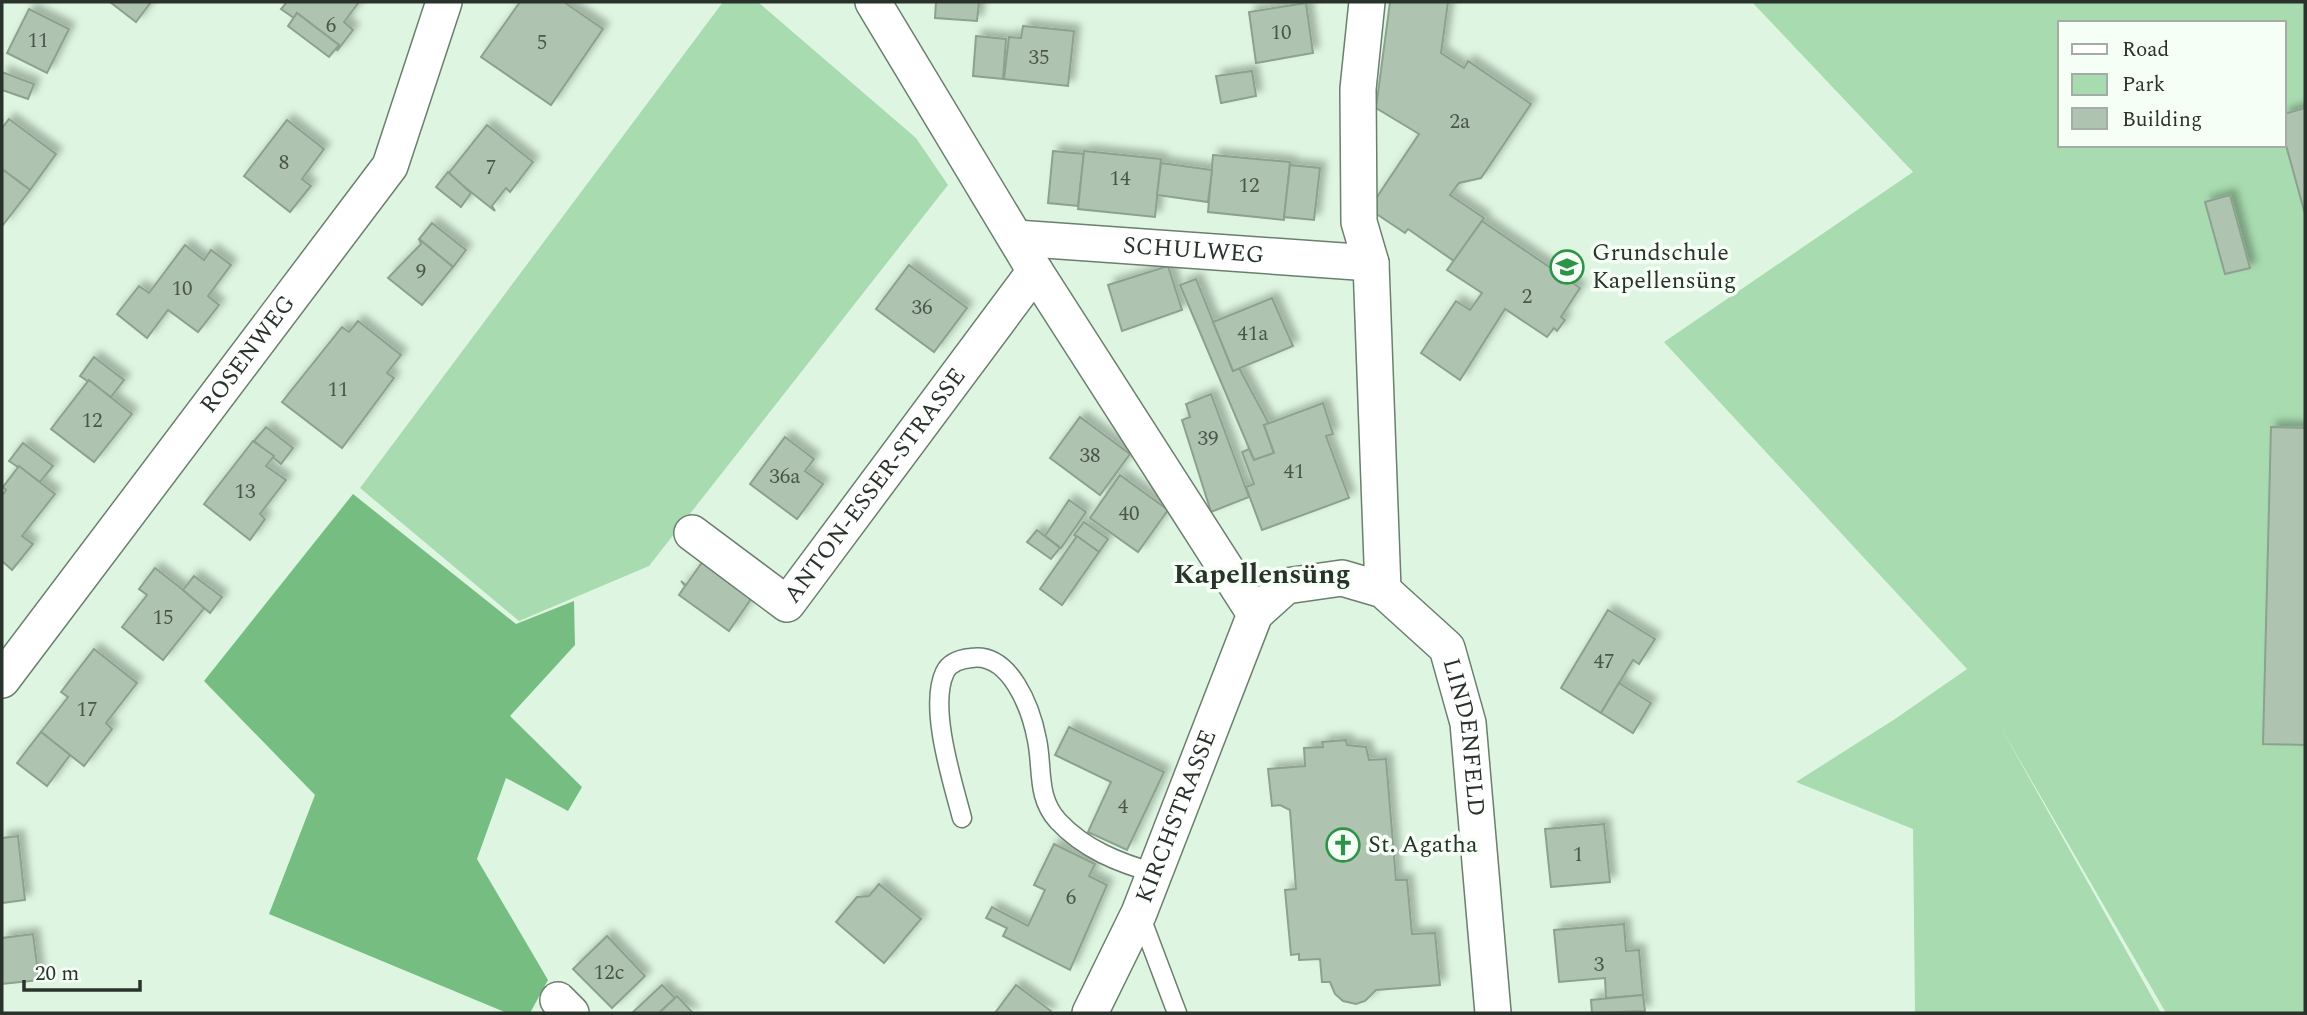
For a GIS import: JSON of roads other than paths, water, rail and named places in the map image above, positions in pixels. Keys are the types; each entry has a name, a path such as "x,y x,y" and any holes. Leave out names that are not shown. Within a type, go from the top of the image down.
{"street":[{"name":"ROSENWEG","path":"2,680 390,166 444,2"},
{"path":"873,2 1035,271 1255,614"},
{"path":"1367,2 1358,89 1359,222 1371,263 1383,590"},
{"name":"SCHULWEG","path":"1016,238 1371,263"},
{"name":"ANTON-ESSER-STRASSE","path":"692,533 787,604 1035,271"},
{"name":"LINDENFELD","path":"1255,614 1286,586 1342,578 1383,590 1447,648 1468,723 1493,1013"},
{"name":"KIRCHSTRASSE","path":"1090,1013 1139,912 1255,614"}],"lane":[{"path":"962,818 948,764 939,702 945,672 957,660 985,656 998,662 1022,698 1038,741 1041,786 1057,820 1081,840 1118,863 1155,873"},
{"path":"1139,912 1177,1013"}],"place":[{"name":"Grundschule Kapellensüng","path":"1567,267"},
{"name":"St. Agatha","path":"1343,845"}],"district":[{"name":"Kapellensüng","path":"1262,574"}]}
